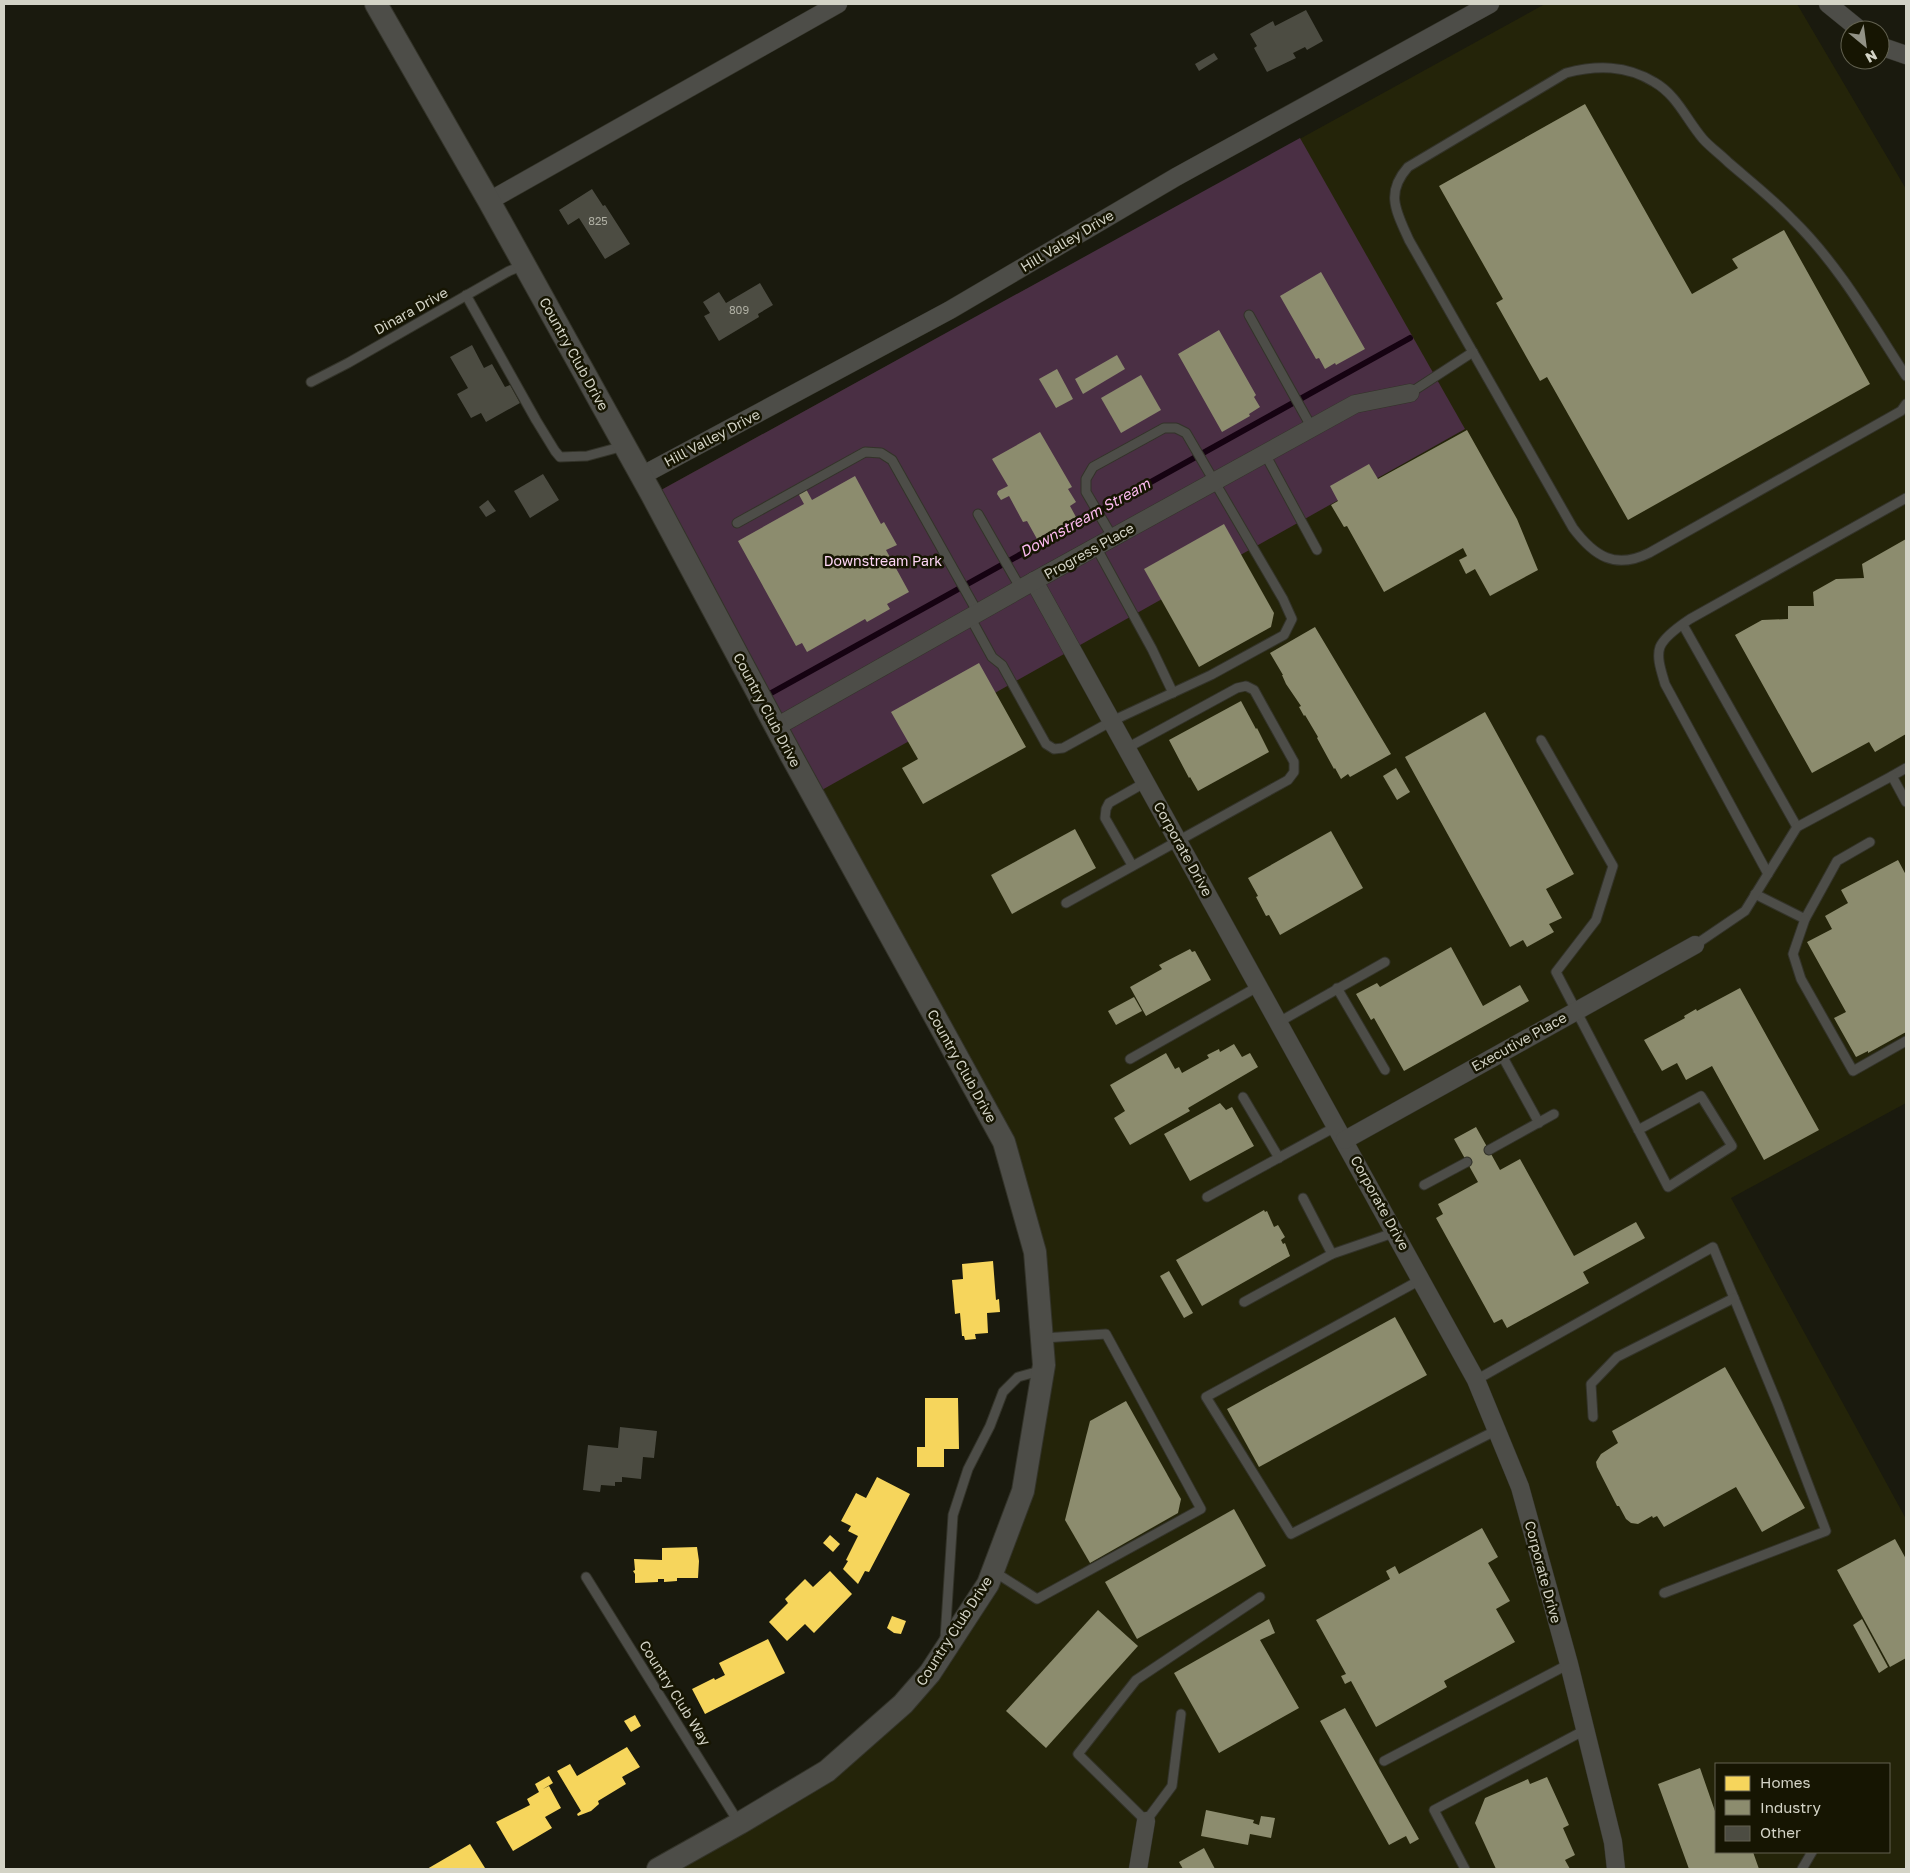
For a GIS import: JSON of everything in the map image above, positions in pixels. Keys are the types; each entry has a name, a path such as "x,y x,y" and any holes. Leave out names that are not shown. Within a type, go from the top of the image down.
{"street":[{"name":"Country Club Drive","path":"376,4 489,201 625,446 776,727 1004,1142 1035,1252 1043,1338 1043,1370 1024,1490 988,1584 930,1673 903,1704 827,1771 740,1824 658,1869"},
{"path":"489,201 838,4"},
{"name":"Hill Valley Drive","path":"641,476 950,310 1176,177 1490,4"},
{"path":"1828,4 1848,20"},
{"path":"1890,49 1906,55"},
{"name":"Progress Place","path":"776,727 1355,404 1410,393"},
{"name":"Corporate Drive","path":"1028,585 1112,721 1422,1279 1476,1380 1520,1487 1569,1664 1613,1842 1616,1869"},
{"name":"Executive Place","path":"1341,1133 1500,1052 1694,945"},
{"path":"1138,1869 1146,1821"}],"lane":[{"path":"1906,376 1840,275 1793,220 1703,139 1674,97 1654,82 1629,70 1607,67 1585,68 1566,73 1408,167 1399,177 1394,189 1394,201 1400,222 1409,240 1573,528 1585,544 1594,552 1605,557 1630,560 1649,553 1901,411 1906,404"},
{"name":"Dinara Drive","path":"311,382 348,363 509,271 524,265"},
{"path":"466,295 536,420 560,457 587,456 625,446"},
{"path":"1250,315 1312,428"},
{"path":"1410,393 1473,352"},
{"path":"737,523 865,452 881,452 892,460 974,615 992,657 1002,665 1046,744 1054,749 1063,748 1112,721 1211,675 1284,635 1292,619 1283,599 1186,433 1176,428 1164,428 1093,467 1086,479 1086,492 1113,538"},
{"path":"1265,454 1317,550"},
{"path":"1768,874 1665,684 1660,668 1660,648 1683,624 1906,498"},
{"path":"978,514 1028,585"},
{"path":"1096,547 1174,693"},
{"path":"1683,624 1797,826"},
{"path":"1066,903 1288,780 1294,772 1294,762 1254,690 1246,686 1237,688 1127,748"},
{"path":"1542,740 1613,866 1596,920 1556,972 1575,1011 1668,1187 1732,1146 1701,1096 1638,1130"},
{"path":"1694,945 1745,911 1797,826 1906,768"},
{"path":"1892,776 1906,802"},
{"path":"1132,865 1105,818 1106,809 1109,803 1146,782"},
{"path":"1870,842 1837,862 1804,919 1793,954 1820,1015 1852,1071 1906,1042"},
{"path":"1755,894 1804,919"},
{"path":"1279,1022 1384,962"},
{"path":"1130,1059 1259,986"},
{"path":"1337,988 1385,1070"},
{"path":"1500,1052 1539,1123"},
{"path":"1243,1097 1279,1158"},
{"path":"1489,1150 1554,1114"},
{"path":"1207,1197 1279,1158 1341,1133"},
{"path":"1424,1186 1467,1162"},
{"path":"1303,1198 1332,1254"},
{"path":"1244,1302 1332,1254 1396,1232"},
{"path":"1476,1380 1713,1247 1826,1531 1664,1593"},
{"path":"1422,1279 1206,1397 1291,1534 1497,1430"},
{"path":"1593,1417 1591,1384 1617,1357 1734,1298"},
{"path":"993,1571 1037,1599 1201,1509 1106,1334 1043,1338"},
{"path":"945,1649 953,1515 968,1469 990,1426 1003,1392 1018,1377 1043,1370"},
{"name":"Country Club Way","path":"586,1577 740,1824"},
{"path":"1181,1714 1172,1786 1146,1821 1078,1754 1136,1680 1260,1597"},
{"path":"1384,1761 1569,1664"},
{"path":"1465,1869 1434,1810 1585,1730"},
{"path":"1802,1869 1811,1853"}],"shaded area":[{"path":"1545,4 1797,4 1906,189 1906,1103 1731,1198 1906,1519 1906,1869 659,1869 876,1730 993,1571 1043,1365 1011,1164 650,496"}],"green space":[{"name":"Downstream Park","path":"1300,138 1465,429 813,795 652,495"}],"building: Homes":[{"path":"993,1261 996,1300 999,1299 1000,1312 987,1313 988,1333 975,1334 976,1339 965,1340 964,1336 962,1336 960,1313 955,1314 952,1280 963,1279 962,1264"},
{"path":"925,1398 958,1398 959,1449 944,1449 944,1467 917,1467 917,1447 925,1447"},
{"path":"877,1477 910,1494 869,1572 865,1571 858,1584 843,1569 858,1536 848,1531 851,1526 841,1521 856,1493 866,1498"},
{"path":"830,1535 840,1544 833,1552 823,1543"},
{"path":"697,1547 699,1561 698,1578 677,1578 677,1581 664,1582 664,1579 658,1579 658,1582 635,1583 634,1559 662,1560 662,1548"},
{"path":"830,1571 852,1594 814,1633 805,1624 787,1641 769,1622 788,1603 785,1599 805,1579 813,1587"},
{"path":"892,1616 906,1621 901,1634 894,1633 887,1628"},
{"path":"768,1639 785,1673 705,1714 692,1689 714,1678 715,1680 725,1675 719,1663"},
{"path":"635,1715 641,1726 631,1732 624,1721"},
{"path":"627,1747 640,1767 622,1777 626,1784 598,1801 599,1804 591,1811 578,1816 577,1814 581,1811 557,1771 570,1764 577,1776"},
{"path":"549,1776 553,1783 543,1789 549,1786 561,1808 545,1817 552,1828 513,1851 496,1822 530,1805 527,1799 539,1792 535,1784"},
{"path":"470,1844 485,1868 427,1869"}],"building: Industry":[{"path":"1585,104 1692,294 1738,268 1732,259 1784,230 1870,384 1628,520 1547,377 1540,381 1496,303 1503,299 1439,186"},
{"path":"1321,272 1365,349 1325,369 1319,358 1316,359 1280,296"},
{"path":"1219,330 1256,395 1254,397 1260,407 1249,414 1250,416 1222,432 1178,354"},
{"path":"1117,355 1125,369 1083,394 1075,379"},
{"path":"1057,369 1073,399 1056,408 1039,379"},
{"path":"1141,375 1161,410 1121,433 1101,398"},
{"path":"1467,430 1517,519 1538,570 1490,596 1475,569 1466,574 1459,560 1467,556 1463,548 1384,592 1347,526 1344,527 1331,505 1338,501 1330,486 1369,464 1378,479"},
{"path":"1040,432 1072,487 1068,489 1076,502 1070,506 1076,517 1048,535 1047,533 1037,539 1027,521 1023,522 1009,496 1001,500 997,494 998,491 1008,486 992,459"},
{"path":"855,476 881,524 884,522 897,545 886,550 909,592 887,604 890,609 867,622 865,619 807,652 802,643 796,646 738,541 804,504 798,493 806,489 812,500"},
{"path":"1224,524 1274,613 1271,627 1199,667 1144,569"},
{"path":"1906,539 1906,734 1875,752 1869,742 1812,773 1735,635 1762,620 1788,619 1788,606 1814,606 1813,592 1836,579 1864,578 1862,564"},
{"path":"1315,627 1391,754 1350,777 1348,774 1341,779 1270,653"},
{"path":"979,663 1026,747 923,804 902,768 918,759 891,712"},
{"path":"1241,701 1269,752 1198,791 1169,740"},
{"path":"1485,712 1574,874 1546,889 1562,918 1549,924 1554,932 1527,947 1523,940 1510,947 1405,757"},
{"path":"1396,768 1410,792 1397,800 1383,776"},
{"path":"1075,829 1096,868 1012,914 991,875"},
{"path":"1331,831 1363,888 1280,935 1269,915 1266,916 1248,878"},
{"path":"1898,860 1906,875 1906,1032 1868,1053 1868,1051 1856,1057 1834,1018 1846,1012 1807,942 1832,929 1825,916 1848,903 1841,890"},
{"path":"1451,947 1483,1006 1520,985 1529,1001 1404,1071 1374,1018 1371,1020 1356,994 1377,983 1380,987"},
{"path":"1190,949 1192,952 1195,951 1211,980 1146,1016 1130,987 1162,969 1159,965"},
{"path":"1740,988 1819,1130 1764,1160 1712,1066 1686,1080 1677,1063 1662,1071 1644,1040 1685,1018 1684,1016 1696,1009 1697,1011"},
{"path":"1134,997 1142,1011 1116,1025 1108,1011"},
{"path":"1234,1044 1242,1057 1250,1053 1258,1067 1188,1108 1190,1111 1130,1145 1114,1118 1125,1111 1110,1085 1166,1053 1175,1069 1179,1067 1182,1073 1209,1058 1207,1055 1219,1049 1220,1052"},
{"path":"1220,1103 1226,1110 1232,1107 1254,1146 1190,1181 1164,1134"},
{"path":"1476,1127 1500,1170 1520,1159 1574,1256 1636,1222 1645,1238 1583,1272 1589,1283 1507,1328 1502,1319 1494,1323 1436,1218 1443,1214 1438,1204 1478,1182 1454,1139"},
{"path":"1264,1210 1265,1212 1267,1211 1274,1227 1278,1225 1285,1237 1281,1240 1283,1244 1285,1243 1290,1256 1202,1306 1176,1260"},
{"path":"1169,1271 1193,1313 1184,1318 1160,1276"},
{"path":"1395,1317 1427,1375 1259,1467 1227,1409"},
{"path":"1725,1367 1805,1508 1762,1532 1736,1487 1664,1527 1657,1516 1653,1518 1652,1516 1638,1524 1631,1523 1626,1519 1619,1506 1617,1506 1597,1467 1596,1462 1601,1454 1618,1443 1612,1431"},
{"path":"1126,1401 1181,1499 1178,1513 1090,1563 1065,1520 1090,1421"},
{"path":"1234,1509 1266,1566 1137,1639 1105,1582"},
{"path":"1482,1528 1498,1557 1488,1563 1510,1601 1496,1609 1515,1642 1444,1681 1447,1687 1376,1727 1351,1681 1345,1684 1341,1676 1346,1674 1316,1620 1390,1579 1386,1571 1395,1566 1399,1574"},
{"path":"1895,1539 1906,1559 1906,1658 1890,1667 1837,1570"},
{"path":"1098,1610 1138,1646 1046,1748 1006,1711"},
{"path":"1269,1619 1275,1633 1260,1640 1299,1708 1219,1753 1174,1673"},
{"path":"1862,1619 1888,1667 1879,1673 1853,1625"},
{"path":"1345,1708 1419,1839 1410,1844 1406,1836 1389,1845 1320,1721"},
{"path":"1700,1768 1715,1811 1715,1853 1753,1853 1759,1869 1689,1869 1658,1784"},
{"path":"1547,1777 1569,1825 1563,1828 1575,1855 1565,1860 1570,1869 1496,1869 1475,1823 1485,1798 1528,1779 1530,1784"},
{"path":"1206,1810 1254,1820 1253,1823 1259,1825 1261,1816 1275,1818 1271,1838 1250,1834 1248,1845 1201,1836"},
{"path":"1204,1848 1215,1869 1183,1869 1179,1862"}],"building: Other":[{"path":"1306,10 1323,41 1307,50 1305,47 1293,53 1296,58 1267,72 1254,48 1257,46 1250,34 1273,21 1275,26"},
{"path":"1214,53 1218,59 1199,71 1195,64"},
{"path":"592,189 603,206 605,205 630,244 605,259 579,218 568,225 559,210"},
{"path":"760,283 773,305 758,314 759,317 719,341 704,316 710,313 703,302 719,292 726,303"},
{"path":"472,345 484,368 492,364 505,387 510,385 520,403 486,422 481,413 471,418 457,394 468,388 450,357"},
{"path":"543,474 559,500 530,518 514,491"},
{"path":"488,500 496,511 486,517 479,507"},
{"path":"620,1427 657,1431 654,1458 643,1457 641,1479 622,1477 622,1482 615,1482 615,1486 601,1485 600,1492 583,1490 588,1445 618,1448"}],"waterway":[{"name":"Downstream Stream","path":"764,697 1410,338"}]}
